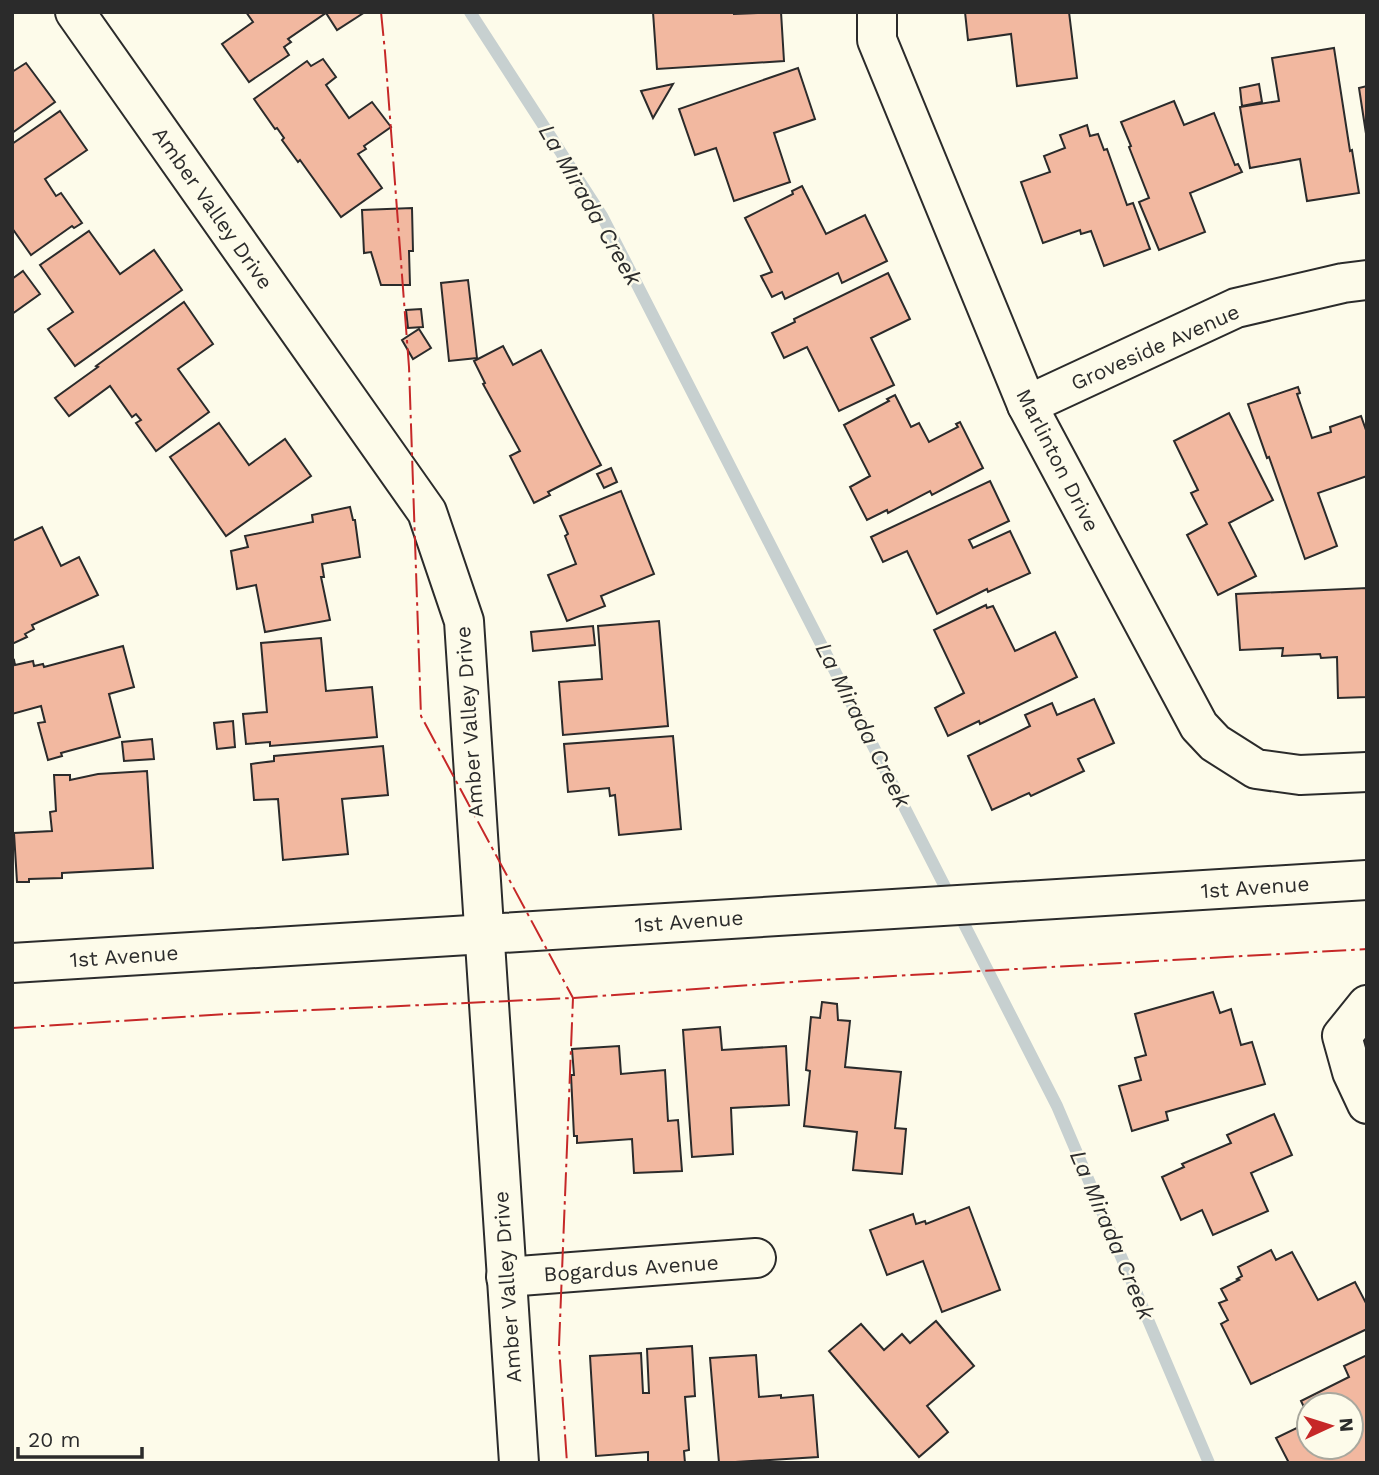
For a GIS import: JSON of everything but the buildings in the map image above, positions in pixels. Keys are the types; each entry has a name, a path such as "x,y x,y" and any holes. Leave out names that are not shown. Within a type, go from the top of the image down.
{"street":[{"name":"Amber Valley Drive","path":"75,12 427,512 464,621 519,1463"},
{"name":"Marlinton Drive","path":"877,12 877,40 1027,405 1199,726 1215,743 1256,769 1300,775 1367,772"},
{"name":"Groveside Avenue","path":"1027,405 1237,308 1343,283 1367,280"},
{"name":"1st Avenue","path":"12,963 1367,880"},
{"path":"1367,1005 1342,1036 1352,1072 1367,1104"},
{"name":"Bogardus Avenue","path":"506,1277 756,1258"}],"waterway":[{"name":"La Mirada Creek","path":"470,12 602,216 1057,1106 1209,1463"}],"power":[{"path":"381,12 409,367 421,716 573,998 559,1346 567,1463"},
{"path":"12,1028 227,1014 573,998 806,981 1367,949"}]}
